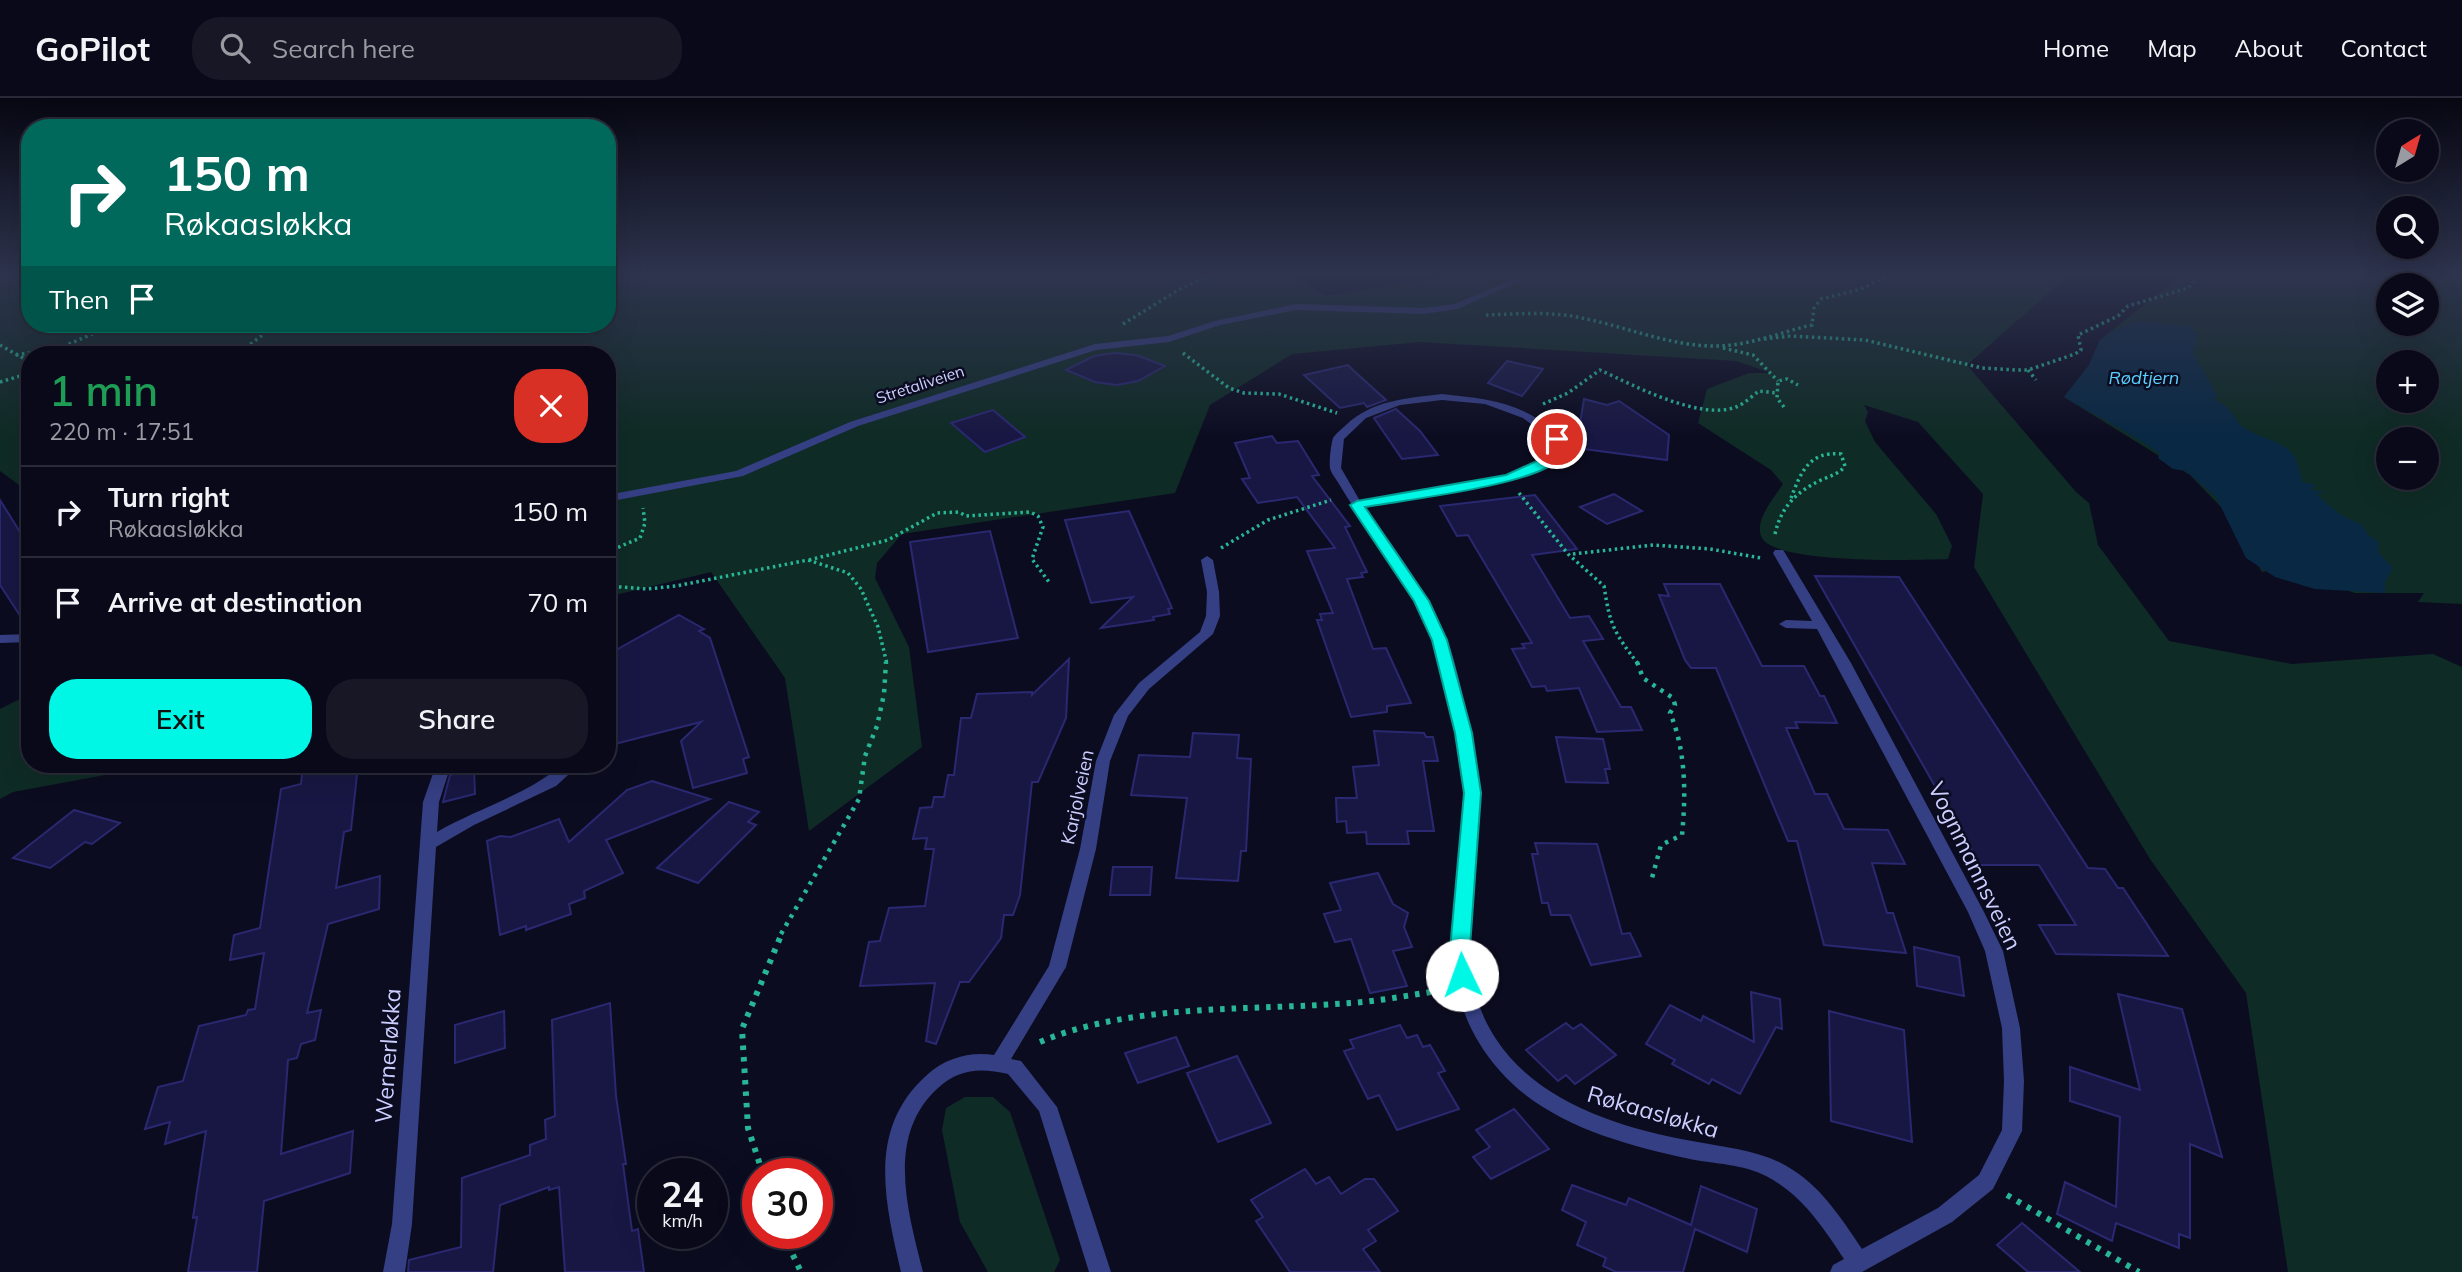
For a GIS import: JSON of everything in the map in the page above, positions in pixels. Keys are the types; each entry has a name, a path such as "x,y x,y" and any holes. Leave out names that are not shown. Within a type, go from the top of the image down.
{"street":[{"name":"Stretaliveien","path":"616,498 739,474 854,424 1057,357 1095,347 1169,340 1206,328"},
{"path":"1353,500 1509,478 1539,467 1553,458 1558,448 1557,439 1551,431 1521,411 1474,399 1437,396 1395,401 1354,419"},
{"name":"Røkaasløkka","path":"1354,419 1340,436 1335,456 1338,475 1421,601 1440,640 1464,733 1472,793 1459,961 1472,1016 1489,1045 1511,1072 1551,1104 1612,1129 1773,1168 1798,1185 1815,1202 1858,1261"},
{"name":"Vognmannsveien","path":"1782,558 1933,831 1994,951 2011,1028 2014,1081 2012,1131 1986,1182 1945,1215 1841,1272"},
{"name":"Karjolveien","path":"1006,1066 1057,967 1088,849 1103,761 1121,715 1144,686 1206,634 1213,616 1213,592 1206,559"},
{"path":"1786,624 1821,625"},
{"path":"0,639 21,638"},
{"name":"Wernerløkka","path":"394,1272 402,1224 431,802 440,773"},
{"path":"428,844 468,821 551,782 562,773"},
{"path":"912,1272 894,1169 901,1127 921,1091 945,1071 972,1061 1006,1066 1047,1107 1100,1272"}],"path":[{"path":"1117,328 1108,334 1123,344"},
{"path":"1623,328 1753,355 1779,381 1777,398 1784,407"},
{"path":"1719,346 1743,345 1803,328"},
{"path":"1763,340 1790,336 1865,340 1982,368 2028,370 2075,354 2081,350 2078,335 2093,328"},
{"path":"65,346 94,333"},
{"path":"248,346 265,333"},
{"path":"1169,340 1210,376 1229,387 1244,393 1279,394 1354,419"},
{"path":"0,345 21,358"},
{"path":"16,355 21,354"},
{"path":"1521,411 1568,393 1600,370 1659,397 1712,409 1736,407 1759,391 1778,393"},
{"path":"2028,370 2036,380"},
{"path":"0,382 21,376"},
{"path":"1779,381 1787,379 1798,385"},
{"path":"1569,554 1600,553 1621,546 1668,547 1782,558 1775,536 1776,518 1791,498 1800,476 1813,456 1822,453 1841,454 1845,466 1840,472 1791,498"},
{"path":"1509,478 1569,554 1604,586 1609,621 1622,646 1637,662 1643,678 1673,698 1675,705 1670,713 1677,729 1686,799 1685,823 1682,835 1661,845 1652,878"},
{"path":"616,549 632,543 643,532 640,494"},
{"path":"1206,559 1268,520 1353,500"},
{"path":"616,587 647,589 676,586 808,560 888,540 937,513 959,512 965,516 1030,512 1038,515 1044,524 1044,536 1034,548 1032,559 1049,582"},
{"path":"758,1158 748,1128 742,1029 773,948 859,800 865,756 877,726 887,664 878,627 861,589 848,573 808,560"},
{"path":"1006,1066 1042,1040 1073,1028 1193,1011 1353,1003 1436,990 1465,990"},
{"path":"1986,1182 2139,1272"},
{"path":"790,1249 802,1272"}],"green space":[{"path":"0,328 21,328 21,333 616,333 616,328 2009,328 1967,365 2076,492 2089,503 2098,545 2169,641 2292,664 2433,654 2462,667 2462,1272 2288,1272 2246,993 2150,859 1974,567 1983,494 1918,422 1864,405 1868,412 1865,421 1875,442 1936,514 1952,546 1948,559 1847,559 1790,552 1771,545 1761,536 1761,523 1783,484 1771,470 1698,423 1707,389 1749,373 1771,373 1736,361 1420,342 1292,354 1210,405 1175,493 902,534 877,563 875,578 909,647 922,747 809,831 785,678 711,572 616,595 616,346 21,346 21,486 0,471"},
{"path":"2115,328 2376,328 2376,336 2439,336 2439,328 2462,328 2462,604 2418,602 2424,593 2355,593 2281,569 2262,572 2221,507 2190,475 2064,397 2089,365 2100,340"},
{"path":"21,698 21,773 110,773 13,792 0,799 0,709"},
{"path":"965,1097 993,1097 1010,1112 1060,1260 1054,1272 988,1272 960,1222 942,1130 946,1108"}],"water":[{"name":"Rødtjern","path":"2192,328 2197,335 2193,353 2218,397 2213,399 2227,407 2243,427 2290,451 2299,468 2302,482 2317,485 2310,489 2326,493 2316,494 2341,515 2362,525 2368,535 2379,542 2378,552 2393,568 2385,582 2385,593 2315,589 2275,577 2246,558 2216,497 2186,471 2173,469 2158,458 2160,454 2149,446 2064,397 2089,365 2100,340 2116,329"}],"building":[{"path":"1115,353 1136,355 1165,366 1138,381 1117,385 1095,382 1066,370 1094,356"},
{"path":"1507,361 1543,369 1522,396 1488,383"},
{"path":"1348,365 1386,400 1367,407 1364,403 1340,408 1304,375"},
{"path":"1584,399 1607,405 1619,401 1669,435 1667,460 1576,448"},
{"path":"1396,409 1420,431 1438,455 1402,459 1374,418"},
{"path":"993,410 1025,437 985,452 951,423"},
{"path":"1272,436 1277,443 1298,441 1319,475 1312,476 1350,526 1345,527 1367,572 1361,573 1363,577 1347,579 1373,649 1386,648 1411,703 1387,706 1387,712 1351,717 1317,620 1322,620 1320,614 1333,613 1307,551 1335,548 1297,497 1258,503 1242,479 1250,478 1235,443"},
{"path":"1614,494 1642,511 1607,524 1580,507"},
{"path":"1535,495 1577,549 1532,555 1570,618 1589,616 1603,639 1583,641 1621,707 1631,707 1642,730 1597,732 1579,688 1547,691 1545,686 1532,687 1512,649 1525,648 1522,644 1532,643 1468,535 1457,536 1440,506"},
{"path":"0,500 21,534 21,617 0,585"},
{"path":"1129,511 1172,608 1168,609 1170,614 1153,617 1154,620 1101,628 1133,597 1091,603 1065,520"},
{"path":"990,531 1018,638 928,652 910,542"},
{"path":"1815,576 1899,577 2088,868 2105,869 2118,888 2123,888 2168,956 2056,954 2039,925 2076,925 2039,865 1980,865"},
{"path":"1664,584 1720,584 1762,666 1804,666 1820,696 1824,696 1837,723 1795,722 1798,728 1786,728 1815,794 1827,794 1844,829 1888,830 1905,864 1872,863 1887,913 1893,913 1906,953 1824,945 1797,841 1788,841 1716,668 1691,668 1685,660 1659,595 1669,596"},
{"path":"679,615 704,629 699,631 710,638 749,757 743,759 747,773 693,788 681,741 701,722 616,744 616,650"},
{"path":"1069,659 1066,718 1038,782 1032,782 1020,895 1013,915 1004,915 1001,938 969,982 960,982 936,1044 926,1041 935,983 860,986 869,942 880,941 889,908 925,906 934,849 925,849 927,838 913,839 920,808 932,807 934,797 944,797 948,775 954,775 961,718 971,718 977,694 1032,692 1032,695"},
{"path":"1374,731 1424,733 1426,737 1433,737 1438,761 1423,761 1434,831 1407,831 1409,844 1367,844 1366,832 1347,833 1346,821 1337,822 1336,798 1357,798 1353,767 1379,765"},
{"path":"1193,733 1239,735 1237,758 1251,759 1246,851 1241,851 1238,881 1176,878 1187,798 1131,795 1139,755 1190,757"},
{"path":"1556,737 1603,739 1610,769 1605,769 1608,783 1566,782"},
{"path":"302,773 357,773 351,830 344,832 336,888 380,876 379,909 328,924 307,1013 321,1010 315,1040 301,1044 297,1058 288,1060 281,1154 353,1131 350,1173 264,1201 257,1272 188,1272 206,1131 165,1144 170,1122 145,1129 158,1087 183,1081 199,1026 246,1015 248,1010 255,1009 264,953 230,960 234,935 260,928 281,789 301,784"},
{"path":"474,773 475,794 443,802 450,775"},
{"path":"652,781 710,799 606,840 623,873 584,891 585,898 569,904 571,914 526,930 526,926 500,935 487,841 500,836 511,837 559,819 569,842 627,790"},
{"path":"729,802 759,812 748,822 756,825 698,883 657,868"},
{"path":"74,810 120,823 92,844 85,842 50,868 13,858"},
{"path":"1535,843 1597,844 1622,934 1630,933 1641,956 1591,965 1570,915 1551,915 1548,903 1542,903 1532,854 1538,854"},
{"path":"1113,867 1152,867 1150,895 1110,895"},
{"path":"1378,873 1393,904 1408,913 1404,927 1412,947 1393,951 1407,986 1370,993 1351,939 1335,942 1324,914 1341,910 1330,883"},
{"path":"1914,947 1959,957 1964,996 1917,986"},
{"path":"1751,992 1780,999 1782,1029 1776,1027 1740,1094 1712,1079 1709,1084 1672,1064 1675,1060 1646,1044 1670,1005 1701,1021 1703,1016 1754,1042"},
{"path":"2118,994 2182,1009 2222,1157 2190,1144 2190,1238 2179,1234 2179,1248 2116,1223 2112,1241 2057,1214 2065,1182 2116,1207 2120,1117 2070,1101 2070,1067 2140,1090"},
{"path":"610,1003 616,1096 626,1164 623,1164 632,1231 637,1229 637,1249 641,1249 644,1272 565,1272 559,1187 549,1190 549,1187 500,1205 493,1272 408,1272 409,1260 461,1247 462,1178 530,1155 530,1145 546,1139 545,1120 555,1116 552,1020"},
{"path":"504,1011 505,1048 455,1063 455,1025"},
{"path":"1829,1011 1904,1030 1912,1142 1831,1121"},
{"path":"1566,1023 1573,1029 1581,1024 1616,1055 1575,1084 1566,1075 1558,1081 1526,1050"},
{"path":"1400,1025 1407,1038 1417,1035 1423,1047 1430,1045 1445,1071 1438,1073 1459,1109 1397,1130 1379,1095 1368,1099 1344,1051 1354,1048 1350,1040"},
{"path":"1176,1037 1189,1066 1138,1083 1125,1053"},
{"path":"1237,1056 1271,1123 1218,1142 1187,1073"},
{"path":"1514,1109 1549,1149 1491,1179 1473,1157 1490,1147 1476,1130"},
{"path":"1305,1169 1316,1184 1329,1177 1341,1194 1365,1179 1374,1179 1398,1211 1368,1230 1376,1241 1363,1249 1380,1272 1290,1272 1256,1221 1263,1217 1251,1200"},
{"path":"1572,1185 1626,1205 1629,1198 1691,1225 1701,1186 1757,1209 1747,1252 1695,1229 1683,1272 1616,1272 1603,1266 1606,1258 1577,1245 1586,1222 1562,1210"},
{"path":"2022,1223 2080,1272 2028,1272 1997,1245"}],"route":[{"path":"1462,975 1459,961 1469,866 1472,793 1464,733 1440,640 1421,601 1357,505 1509,478 1539,467 1553,458 1558,448 1557,439"}]}
